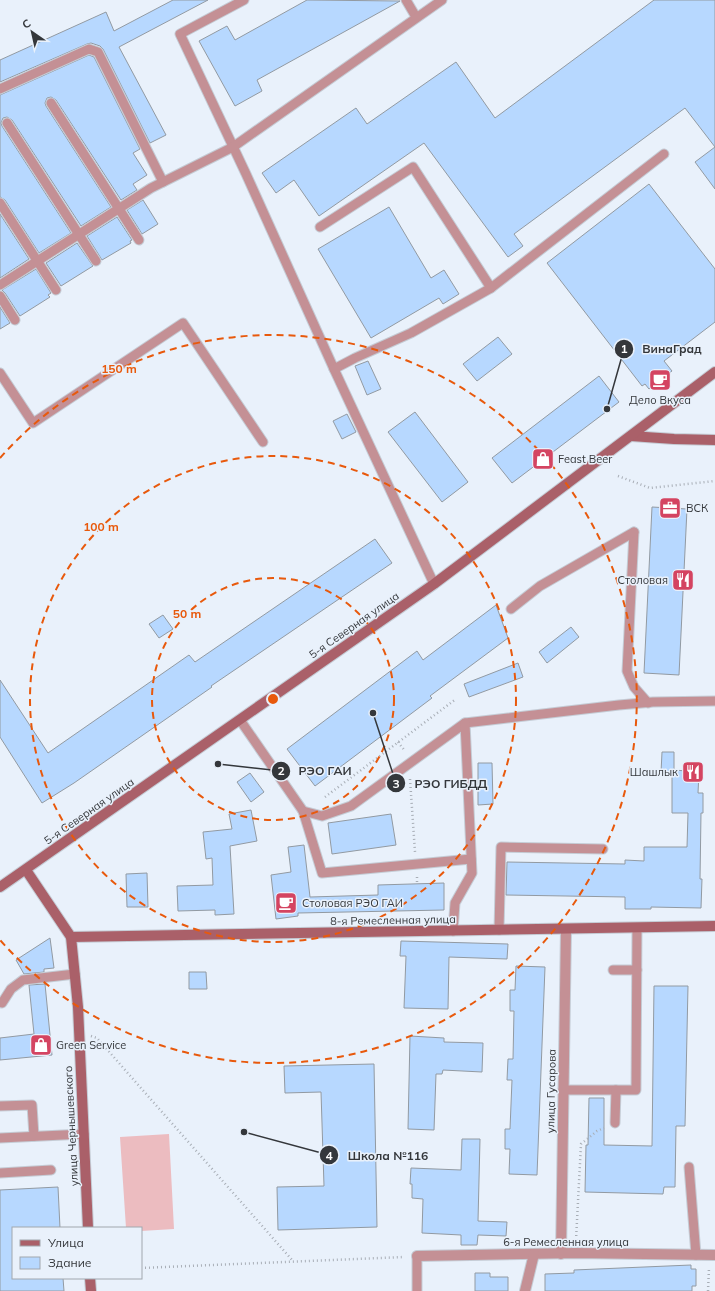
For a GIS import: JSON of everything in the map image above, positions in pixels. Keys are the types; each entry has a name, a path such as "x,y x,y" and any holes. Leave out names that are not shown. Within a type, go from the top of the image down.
{"street":[{"name":"5-я Северная улица","path":"0,887 434,584 715,372"},
{"path":"631,436 715,440"},
{"name":"улица Чернышевского","path":"26,870 71,937 78,1007 88,1227"},
{"name":"8-я Ремесленная улица","path":"71,937 715,926"},
{"name":"улица Гусарова","path":"560,1254 566,929"},
{"name":"6-я Ремесленная улица","path":"417,1256 576,1253 712,1255"},
{"path":"525,1291 534,1254"},
{"path":"90,1279 91,1291"}],"lane":[{"path":"244,0 180,34 434,584"},
{"path":"406,0 416,17"},
{"path":"0,285 151,188 233,147 442,0"},
{"path":"0,89 89,49 98,52 163,182"},
{"path":"51,103 139,240"},
{"path":"7,123 96,261"},
{"path":"334,369 410,333 491,288 664,154"},
{"path":"320,227 413,167 491,288"},
{"path":"0,203 56,290"},
{"path":"0,296 15,320"},
{"path":"0,373 33,423 182,323 263,442"},
{"path":"511,608 540,586 634,532 627,671 634,687 648,703"},
{"path":"302,811 322,816 351,806 465,723 607,706 715,701"},
{"path":"240,720 302,811 322,873 471,860"},
{"path":"453,931 455,903 472,873 465,723"},
{"path":"499,930 501,847 603,849"},
{"path":"563,1090 636,1090 637,928"},
{"path":"613,970 637,970"},
{"path":"2,1003 11,989 23,980 75,974"},
{"path":"615,1123 616,1090"},
{"path":"0,1106 32,1105 34,1136"},
{"path":"0,1138 84,1134"},
{"path":"689,1167 696,1255"},
{"path":"0,1173 51,1170"},
{"path":"417,1256 417,1291"}],"path":[{"path":"618,476 650,488 715,481"},
{"path":"325,797 456,699"},
{"path":"398,742 408,755 417,884"},
{"path":"88,1035 97,1038 293,1261"},
{"path":"576,1253 581,1144 597,1131 615,1123"},
{"path":"708,1291 712,1255"},
{"path":"142,1268 417,1256"}],"shaded area":[{"path":"169,1134 174,1229 142,1231 142,1227 126,1227 120,1137"}],"building":[{"path":"173,0 208,0 119,47 166,135 150,143 103,49 100,46 91,43 87,44 0,82 0,60 106,12 114,31"},
{"path":"307,0 400,1 257,80 262,91 235,106 199,41 227,26 235,40"},
{"path":"654,0 715,0 715,147 685,108 514,234 523,246 508,257 424,143 319,216 294,180 276,193 262,173 356,108 367,124 456,62 495,118"},
{"path":"89,55 94,57 140,149 133,153 147,175 133,184 137,190 121,200 56,100 51,97 47,98 45,103 46,106 111,207 81,226 12,120 7,117 3,118 1,123 2,126 71,233 39,253 5,200 0,197 0,95"},
{"path":"715,147 715,189 695,162"},
{"path":"649,184 715,269 715,322 664,361 672,371 649,389 645,384 642,386 547,263"},
{"path":"143,200 158,224 142,234 127,210"},
{"path":"389,207 431,278 444,270 459,294 443,304 439,298 371,338 318,249"},
{"path":"0,214 29,259 0,278"},
{"path":"117,217 132,240 130,241 131,243 102,260 87,236"},
{"path":"77,243 93,266 61,286 46,263"},
{"path":"36,269 51,293 48,295 50,297 20,316 2,290"},
{"path":"0,307 10,323 0,329"},
{"path":"498,337 512,354 477,381 463,364"},
{"path":"368,361 381,389 367,395 355,366"},
{"path":"599,376 619,402 512,483 492,458"},
{"path":"415,412 468,482 442,502 388,432"},
{"path":"347,414 356,432 342,439 333,421"},
{"path":"652,507 687,509 679,675 644,673"},
{"path":"375,539 392,563 211,686 212,687 74,783 42,803 0,737 0,680 48,753 189,655 195,662"},
{"path":"496,605 508,638 430,696 432,698 315,786 287,749 417,651 423,660"},
{"path":"163,615 173,629 159,638 149,624"},
{"path":"571,627 579,637 547,663 539,652"},
{"path":"518,663 523,677 469,697 464,684"},
{"path":"662,752 674,752 674,770 699,772 698,793 703,793 703,813 701,813 701,908 651,907 651,909 625,909 625,897 506,895 507,862 625,864 625,860 644,861 644,847 687,847 688,813 672,813 672,773 661,773"},
{"path":"478,763 492,763 493,804 478,805"},
{"path":"250,773 264,792 251,802 237,782"},
{"path":"251,810 257,841 230,846 234,914 215,915 215,910 178,911 177,886 213,885 212,858 206,859 203,832 232,829 229,814"},
{"path":"391,814 396,845 332,854 328,823"},
{"path":"304,845 310,897 378,895 378,885 444,883 444,910 298,913 298,916 276,919 271,875 291,872 288,847"},
{"path":"147,873 148,907 127,907 126,874"},
{"path":"50,938 54,968 44,969 44,972 24,974 16,960"},
{"path":"401,941 508,944 507,959 449,957 448,1009 404,1008 406,956 400,956"},
{"path":"516,966 545,967 537,1175 509,1174 510,1149 505,1149 505,1129 510,1129 512,1080 507,1080 508,1059 513,1059 514,1011 510,1011 510,990 515,990"},
{"path":"189,972 206,972 207,989 189,989"},
{"path":"45,984 52,1055 0,1060 0,1038 34,1034 29,985"},
{"path":"654,986 688,986 685,1126 676,1126 675,1187 664,1187 663,1194 585,1192 589,1098 604,1098 604,1145 652,1146"},
{"path":"410,1036 444,1038 444,1042 483,1043 482,1072 443,1070 442,1074 436,1074 434,1130 408,1129"},
{"path":"374,1064 377,1227 278,1230 277,1187 324,1186 321,1092 285,1093 284,1066"},
{"path":"462,1139 480,1139 478,1221 507,1222 506,1236 478,1235 477,1245 461,1245 461,1235 422,1233 423,1199 412,1198 412,1184 410,1184 411,1168 461,1170"},
{"path":"58,1187 60,1227 12,1227 12,1279 63,1279 64,1291 0,1291 0,1190"},
{"path":"691,1265 691,1269 696,1269 696,1286 692,1286 692,1291 545,1291 545,1274 574,1273 574,1270"},
{"path":"475,1273 490,1273 490,1277 508,1277 508,1291 475,1291"}],"place":[{"name":"Дело Вкуса","path":"660,380"},
{"name":"ВинаГрад","path":"607,409"},
{"name":"Feast Beer","path":"543,459"},
{"name":"ВСК","path":"670,508"},
{"name":"Столовая","path":"683,580"},
{"name":"РЭО ГИБДД","path":"373,713"},
{"name":"РЭО ГАИ","path":"218,764"},
{"name":"Шашлык","path":"693,772"},
{"name":"Столовая РЭО ГАИ","path":"286,903"},
{"name":"Green Service","path":"41,1045"},
{"name":"Школа №116","path":"244,1132"}]}
